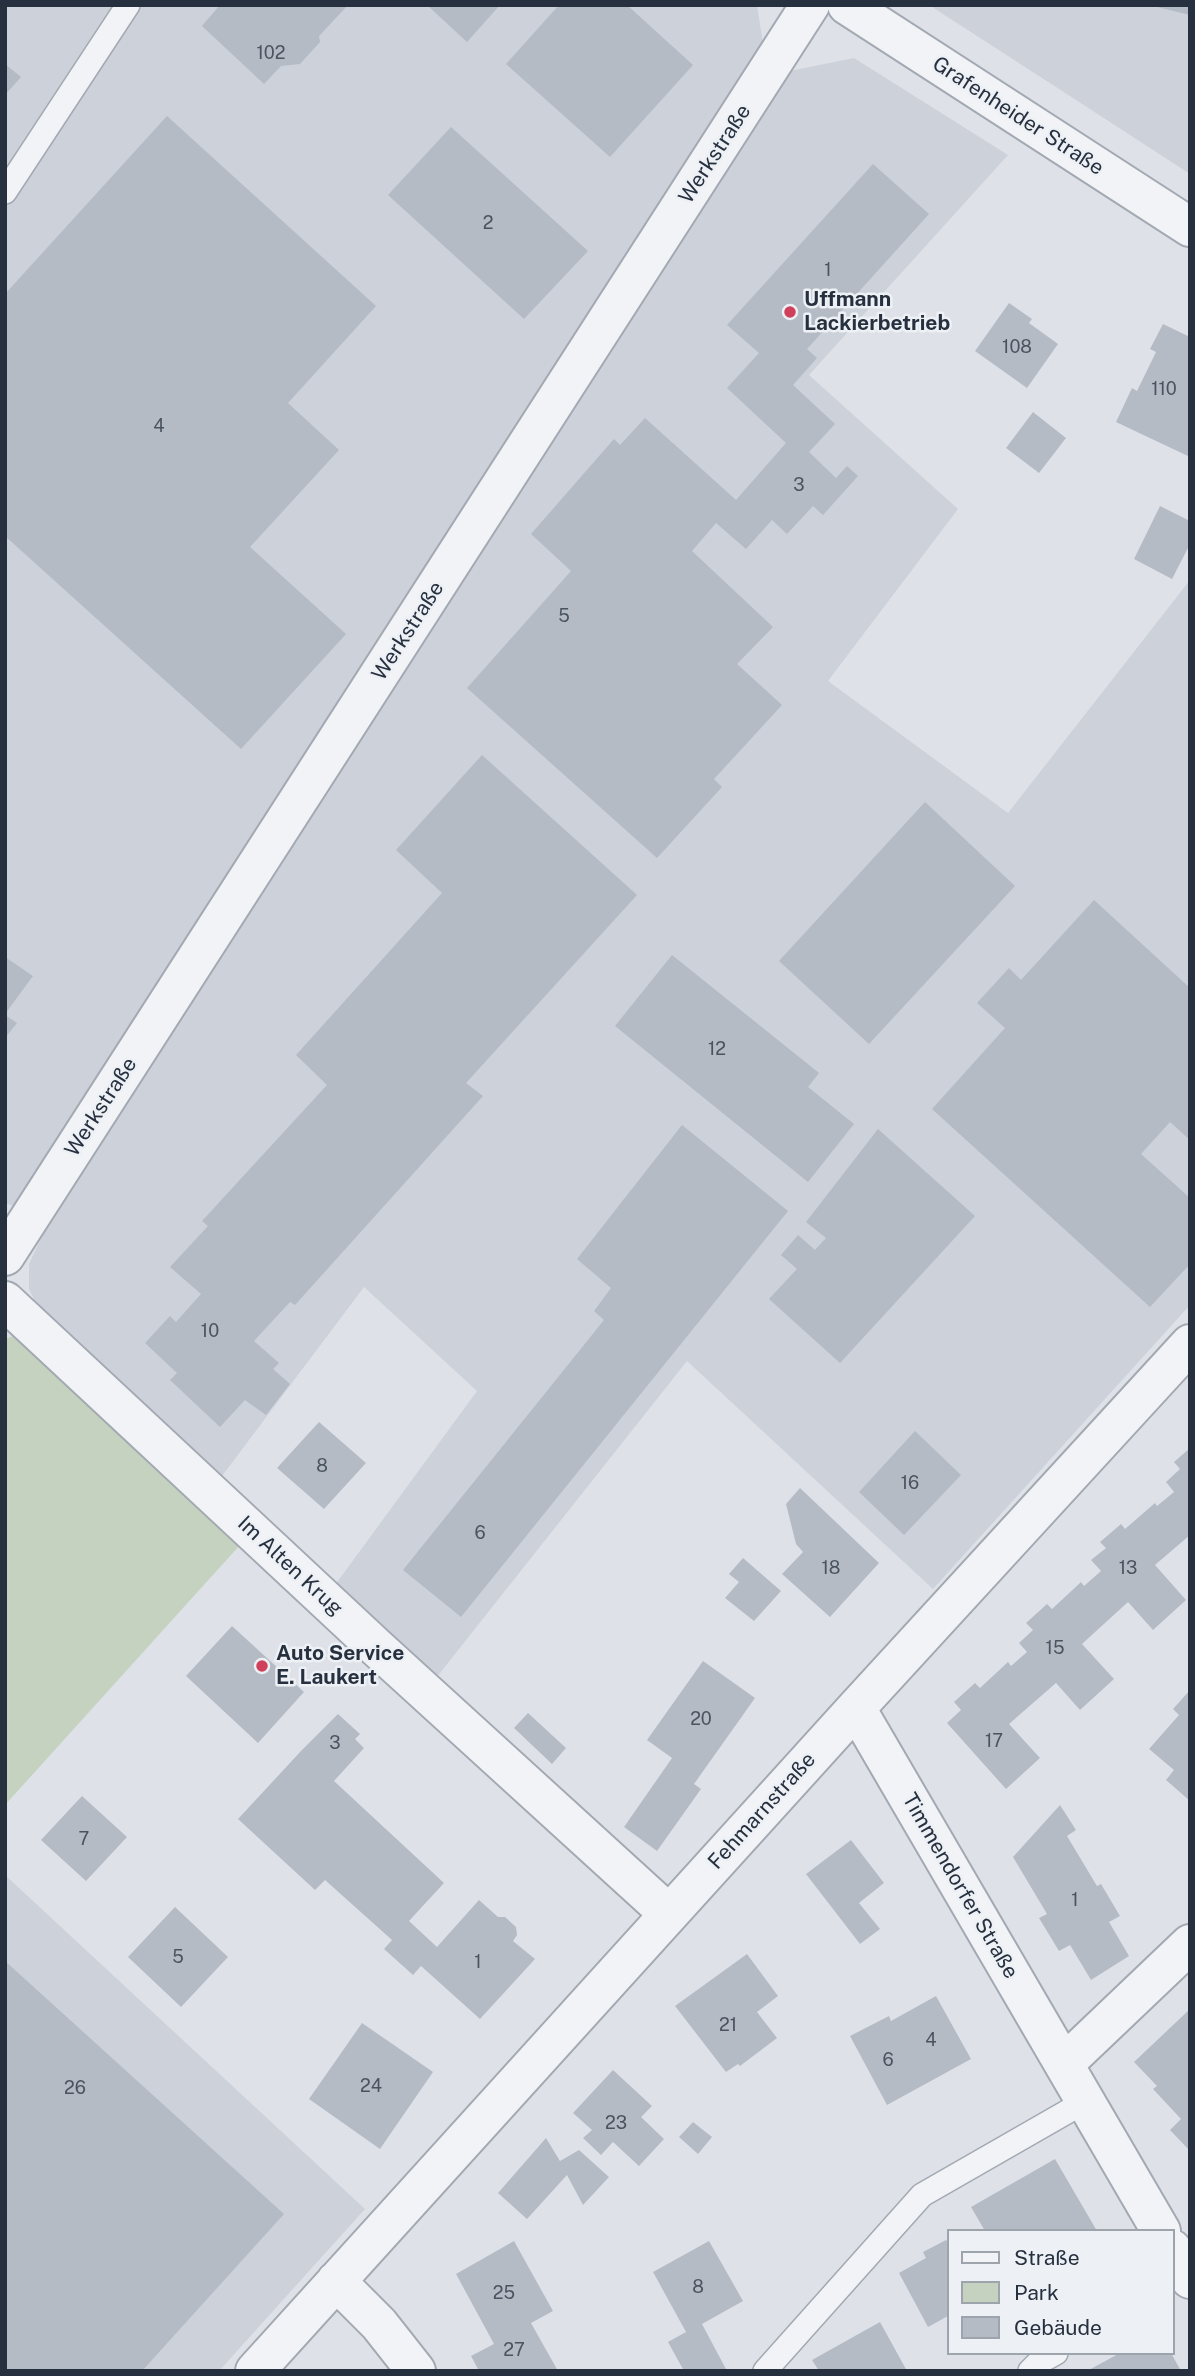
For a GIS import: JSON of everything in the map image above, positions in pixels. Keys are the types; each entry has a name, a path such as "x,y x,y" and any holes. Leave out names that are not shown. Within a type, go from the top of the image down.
{"street":[{"name":"Werkstraße","path":"5,1256 810,5"},
{"name":"Grafenheider Straße","path":"847,5 1190,227"},
{"name":"Im Alten Krug","path":"5,1301 376,1647 669,1914"},
{"name":"Fehmarnstraße","path":"255,2371 1190,1344"},
{"name":"Timmendorfer Straße","path":"856,1708 1160,2229"},
{"path":"1064,2064 1190,1944"},
{"path":"1174,2252 1190,2280"},
{"path":"336,2281 379,2324 416,2371"}],"lane":[{"path":"5,192 128,5"},
{"path":"765,2371 922,2195 1086,2102"},
{"path":"1174,2290 1190,2280"},
{"path":"1030,2371 1052,2355"}],"shaded area":[{"path":"5,5 757,5 764,50 14,1206 5,1203"},
{"path":"929,5 1190,5 1190,174 1056,87"},
{"path":"854,58 1008,155 809,375 958,509 828,681 1008,813 1190,580 1190,1305 933,1589 687,1361 436,1678 335,1585 477,1391 364,1287 222,1476 38,1307 29,1289 29,1264 42,1236 790,71"},
{"path":"5,1875 365,2209 219,2371 5,2371"}],"green space":[{"path":"13,1336 240,1545 5,1805 5,1339"}],"building":[{"path":"220,5 348,5 319,36 320,42 300,64 281,66 264,84 202,26"},
{"path":"427,5 500,5 467,42"},
{"path":"559,5 627,5 693,65 610,157 506,64"},
{"path":"1190,5 1190,15 1153,6"},
{"path":"5,64 21,77 5,95"},
{"path":"167,116 376,306 288,403 339,450 250,547 346,634 241,749 5,536 5,294"},
{"path":"451,127 588,251 524,319 388,195"},
{"path":"873,164 929,214 807,349 817,358 793,385 835,424 809,452 836,478 847,466 858,476 823,515 813,506 787,534 772,520 746,549 716,523 692,551 773,627 737,664 782,705 714,779 722,787 657,858 467,688 571,571 531,534 614,439 620,445 645,418 736,500 786,443 727,388 759,353 727,325"},
{"path":"1009,303 1032,319 1029,323 1058,344 1027,388 975,351"},
{"path":"1163,324 1190,337 1190,457 1116,422 1132,388 1137,391 1156,352 1150,349"},
{"path":"1033,412 1066,438 1039,473 1006,448"},
{"path":"1160,506 1190,521 1190,544 1172,579 1134,559"},
{"path":"482,755 637,895 466,1083 483,1096 295,1305 290,1302 254,1341 279,1363 273,1369 290,1384 266,1415 245,1400 220,1427 170,1380 177,1373 145,1343 170,1316 176,1322 201,1294 170,1267 208,1226 202,1221 327,1085 296,1055 442,893 396,850"},
{"path":"925,802 1015,886 869,1044 779,961"},
{"path":"1094,900 1190,988 1190,1140 1170,1122 1141,1154 1190,1198 1190,1264 1150,1307 932,1109 1005,1028 977,1003 1009,968 1021,980"},
{"path":"672,955 819,1073 808,1087 854,1124 808,1182 615,1026"},
{"path":"5,957 33,976 5,1014"},
{"path":"5,1015 17,1023 5,1038"},
{"path":"682,1125 788,1211 461,1617 403,1570 604,1320 594,1311 611,1288 577,1259"},
{"path":"878,1129 975,1216 840,1363 769,1299 797,1269 781,1255 798,1235 815,1250 826,1238 806,1222"},
{"path":"319,1422 366,1463 324,1509 277,1468"},
{"path":"915,1431 961,1475 904,1535 859,1492"},
{"path":"1190,1448 1190,1535 1155,1565 1186,1600 1153,1630 1128,1602 1082,1644 1114,1679 1080,1710 1056,1683 1009,1724 1040,1758 1006,1789 947,1723 961,1710 954,1702 975,1683 980,1688 1008,1662 1011,1666 1027,1652 1019,1643 1033,1630 1026,1623 1047,1604 1052,1609 1081,1582 1084,1586 1101,1571 1091,1560 1106,1548 1100,1542 1121,1524 1125,1529 1155,1503 1157,1506 1174,1492 1166,1482 1180,1469 1174,1462"},
{"path":"800,1488 879,1563 830,1617 782,1574 803,1552 796,1544 786,1504"},
{"path":"743,1558 781,1591 754,1621 725,1598 739,1582 729,1574"},
{"path":"232,1626 304,1692 258,1743 186,1676"},
{"path":"703,1661 755,1698 694,1784 701,1789 657,1851 624,1827 672,1758 647,1740"},
{"path":"1190,1690 1190,1801 1166,1780 1174,1770 1149,1749 1179,1715 1173,1709"},
{"path":"528,1713 566,1748 552,1764 514,1728"},
{"path":"338,1714 360,1734 355,1739 364,1748 334,1781 444,1883 409,1921 437,1947 479,1900 498,1917 505,1917 516,1927 517,1935 513,1941 535,1959 480,2019 421,1966 413,1975 384,1949 392,1940 325,1880 315,1890 238,1819"},
{"path":"82,1796 127,1837 86,1881 41,1840"},
{"path":"1060,1805 1076,1830 1067,1836 1097,1886 1101,1884 1120,1916 1109,1922 1129,1956 1091,1980 1070,1945 1059,1951 1039,1918 1047,1914 1013,1857"},
{"path":"851,1840 884,1883 859,1903 880,1929 860,1944 806,1874"},
{"path":"175,1907 228,1957 181,2007 128,1957"},
{"path":"747,1954 778,1996 757,2012 777,2038 740,2066 738,2064 726,2072 675,2006"},
{"path":"5,1961 284,2214 142,2371 5,2371"},
{"path":"936,1996 971,2059 887,2105 850,2036 889,2016 891,2021"},
{"path":"1190,2009 1190,2151 1170,2130 1181,2119 1153,2089 1157,2086 1134,2062"},
{"path":"362,2023 433,2072 380,2149 309,2099"},
{"path":"613,2070 652,2106 641,2117 664,2139 639,2166 613,2142 601,2155 583,2138 592,2130 573,2113"},
{"path":"693,2122 712,2137 698,2154 679,2137"},
{"path":"546,2138 560,2161 579,2150 609,2177 583,2205 567,2175 527,2219 498,2193"},
{"path":"1055,2159 1096,2229 984,2229 971,2207"},
{"path":"946,2240 946,2317 928,2327 899,2273 926,2258 923,2252"},
{"path":"514,2241 553,2311 531,2323 558,2371 479,2371 471,2356 494,2344 456,2274"},
{"path":"709,2241 743,2301 702,2324 727,2371 684,2371 668,2342 686,2332 653,2272"},
{"path":"880,2322 907,2371 819,2371 812,2360"},
{"path":"1116,2355 1172,2355 1181,2371 1087,2371"}],"place":[{"name":"Uffmann Lackierbetrieb","path":"790,312"},
{"name":"Auto Service E. Laukert","path":"262,1666"}]}
